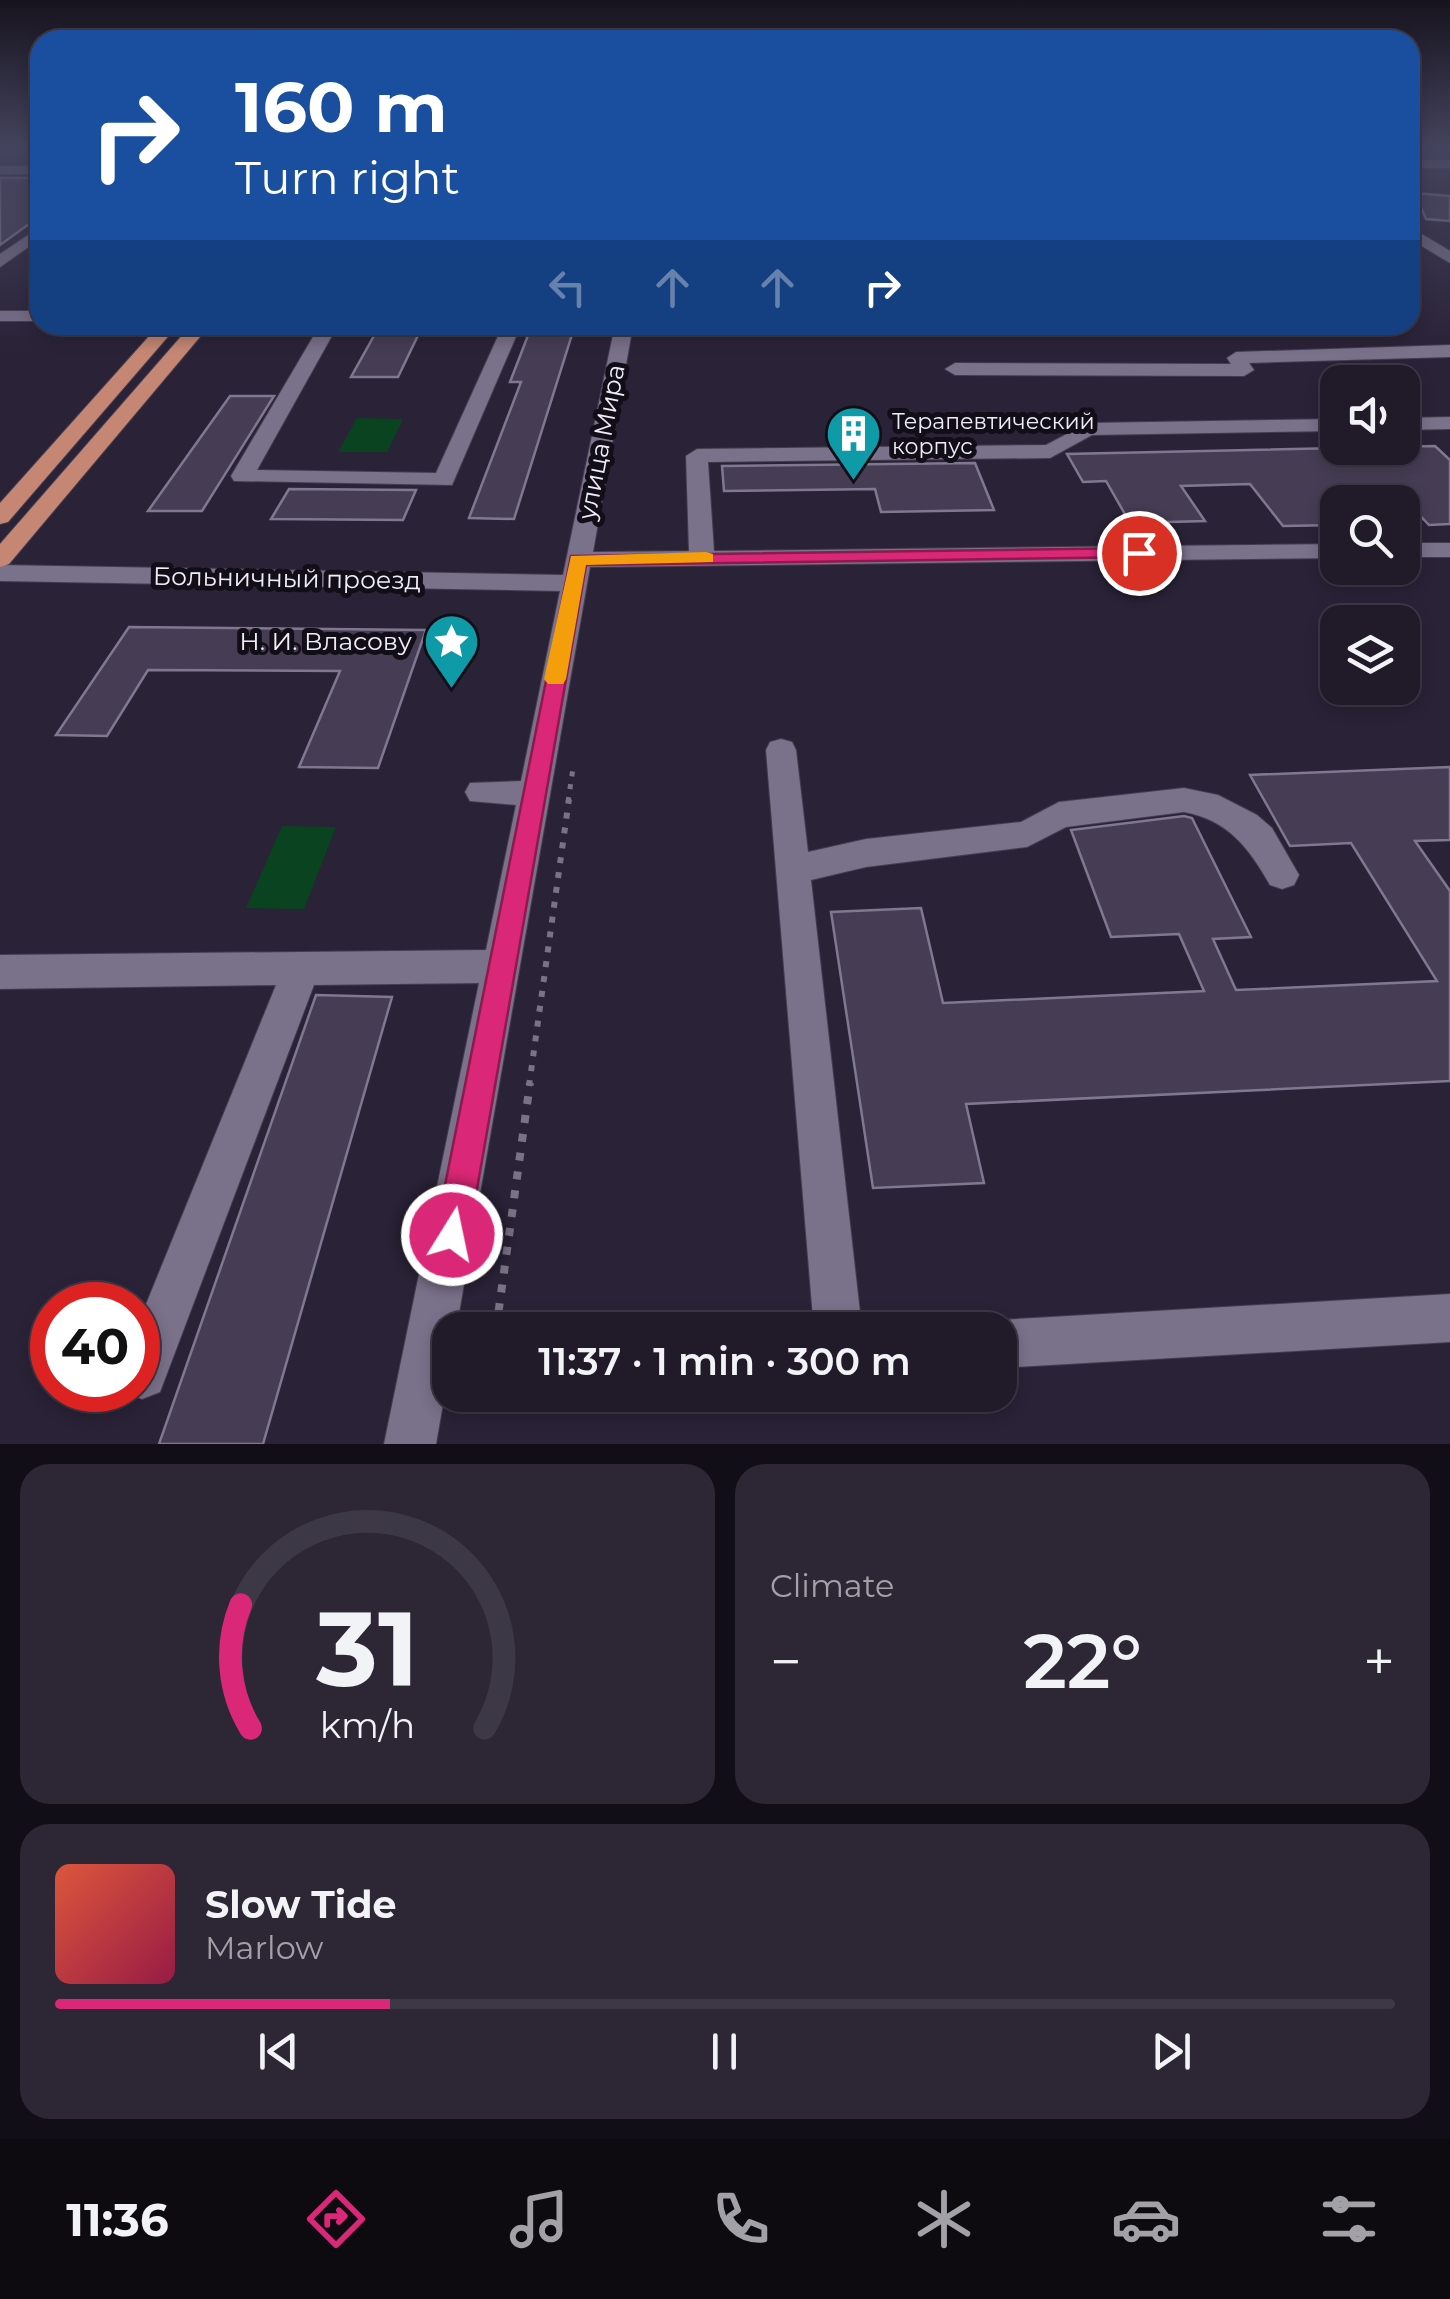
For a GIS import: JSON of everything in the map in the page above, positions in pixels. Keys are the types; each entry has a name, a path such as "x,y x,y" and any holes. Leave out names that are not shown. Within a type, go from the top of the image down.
{"main road":[{"path":"0,516 161,335"},
{"path":"2,559 193,335"}],"street":[{"path":"13,230 30,230"},
{"path":"0,264 30,238"},
{"path":"1420,238 1450,258"},
{"path":"0,264 27,264"},
{"path":"0,316 30,317"},
{"path":"322,335 242,476 444,480 508,335"},
{"name":"улица Мира","path":"446,1312 502,966 622,335"},
{"path":"955,369 1244,370 1236,358 1450,351"},
{"path":"1420,424 1450,423"},
{"path":"702,558 697,456 1050,450 1088,429 1320,425"},
{"path":"1420,550 1450,550"},
{"name":"Больничный проезд","path":"2,559 576,571 702,558 1320,551"},
{"path":"781,750 836,1312"},
{"path":"482,792 534,793"},
{"path":"792,870 866,853 1027,834 1059,815 1184,800 1207,804 1244,824 1270,852 1282,875"},
{"path":"0,972 502,966"},
{"path":"160,1328 302,968"},
{"path":"1017,1343 1450,1318"},
{"name":"улица Мира","path":"410,1444 432,1375"}],"path":[{"path":"498,1312 575,759"}],"green space":[{"path":"357,418 403,419 387,452 338,452"},
{"path":"282,826 336,827 304,909 246,908"}],"building":[{"path":"0,216 30,216 30,223 0,245"},
{"path":"1425,216 1450,216 1450,221"},
{"path":"374,335 418,335 398,377 351,377"},
{"path":"528,335 572,335 514,519 469,518 521,382 510,382"},
{"path":"230,396 274,396 202,511 148,511"},
{"path":"1420,446 1435,446 1450,460 1450,524 1429,525 1420,516 1420,485 1320,485 1320,525 1283,526 1250,484 1181,486 1205,521 1130,523 1106,481 1083,482 1067,454 1320,448 1320,465 1420,465"},
{"name":"Терапевтический корпус","path":"975,463 994,510 881,512 875,489 724,491 722,466"},
{"path":"289,489 416,490 403,520 271,519"},
{"path":"129,627 426,630 378,768 299,767 340,671 148,670 107,736 56,735"},
{"path":"1450,767 1450,840 1415,841 1450,891 1450,1081 966,1104 984,1183 873,1188 831,912 921,908 943,1003 1204,991 1179,934 1111,937 1071,830 1184,816 1192,818 1251,937 1213,939 1236,990 1437,981 1351,843 1290,846 1250,775"},
{"path":"316,995 392,997 263,1444 159,1444"}],"slow traffic":[{"path":"555,679 578,560 706,558"}],"place":[{"name":"Терапевтический корпус","path":"853,483"},
{"name":"Н. И. Власову","path":"451,690"}],"route":[{"path":"452,1235 578,560 1139,553"}]}
